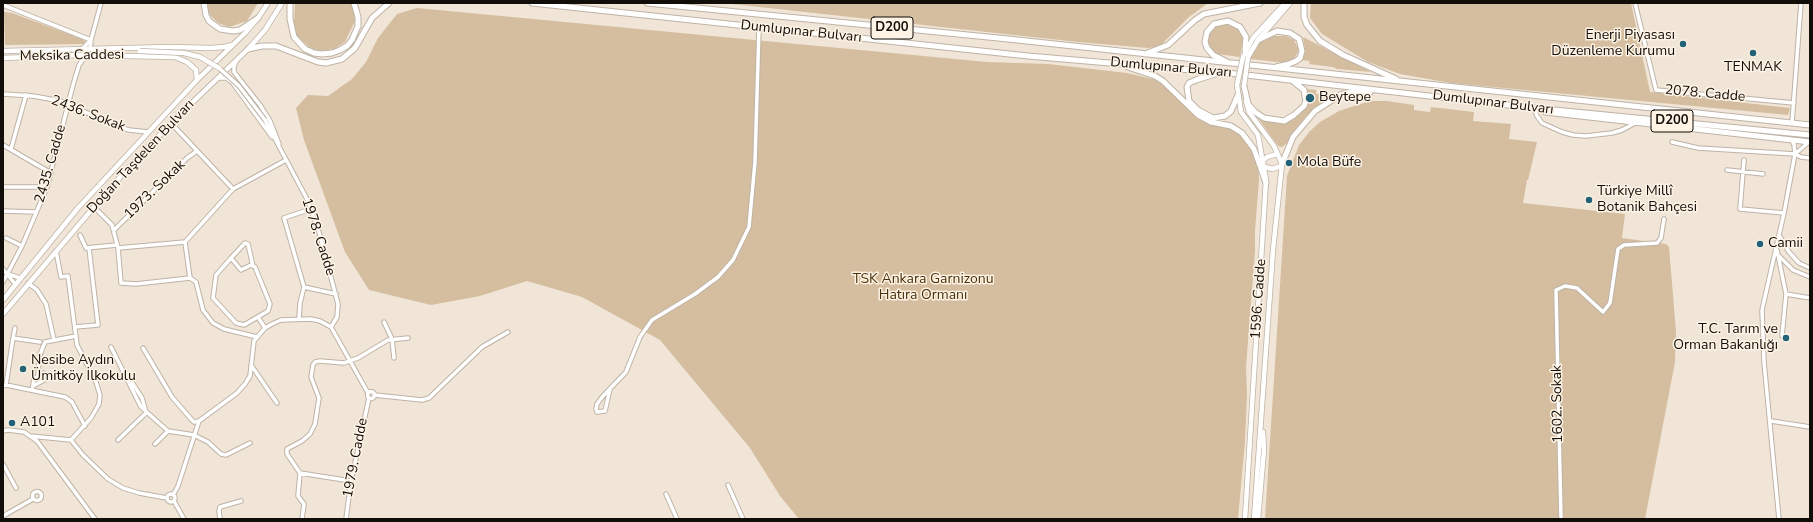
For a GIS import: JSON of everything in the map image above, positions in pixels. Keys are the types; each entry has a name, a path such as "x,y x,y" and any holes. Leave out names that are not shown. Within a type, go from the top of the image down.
{"highway":[{"path":"204,3 203,7 210,21 220,29 233,31 240,30 258,18"},
{"path":"290,3 290,19 294,37 305,49 314,53 322,54 340,50 347,46 352,40 358,26 358,17 354,3"},
{"path":"248,49 262,46 276,46 318,62 326,63 342,59 355,48 372,18 389,3"},
{"name":"Dumlupınar Bulvarı","path":"532,3 759,28 1221,73 1534,108 1810,135"},
{"name":"Dumlupınar Bulvarı","path":"647,3 1810,125"},
{"path":"1143,54 1168,45 1195,20 1204,14 1260,3"},
{"path":"1304,3 1304,17 1307,25 1320,41 1355,61 1403,82"},
{"path":"1233,64 1219,59 1208,50 1205,42 1207,32 1210,28 1218,22 1223,21 1236,24 1240,27 1246,37 1245,50"},
{"path":"1258,40 1277,31 1294,34 1302,44 1302,51 1296,62 1270,68"},
{"path":"1114,63 1155,76 1172,88 1198,115 1211,122 1231,126 1242,133 1254,149 1266,183"},
{"path":"1221,73 1189,83 1187,89 1188,101 1202,113 1217,118 1231,111 1238,95"},
{"path":"1244,86 1246,97 1255,112 1264,118 1284,121 1304,106 1306,101 1304,90 1292,81"},
{"path":"1282,165 1287,149 1296,133 1320,107 1346,93 1382,90"},
{"path":"1534,108 1552,114 1809,142"}],"main road":[{"name":"Doğan Taşdelen Bulvarı","path":"3,300 78,208 197,80 238,40 258,18 268,3"},
{"name":"Doğan Taşdelen Bulvarı","path":"3,314 111,186 171,124 248,49 265,30 282,3"},
{"path":"1265,167 1272,169 1282,165 1270,140 1248,109 1244,86 1245,50 1285,3"},
{"path":"1245,57 1290,3"},
{"path":"133,48 224,47 232,45 238,40"},
{"name":"Meksika Caddesi","path":"3,51 133,48 140,51 184,53 200,58 219,68"},
{"path":"78,55 82,49"},
{"path":"86,55 90,49"},
{"name":"Meksika Caddesi","path":"3,58 78,55 132,55 140,51"},
{"path":"132,55 175,57 183,60 196,70 197,80"},
{"name":"1596. Cadde","path":"1245,57 1237,85 1238,95 1242,115 1258,135 1264,160 1266,183 1245,519"},
{"path":"1264,160 1267,157 1277,154"},
{"name":"1596. Cadde","path":"1254,519 1262,426 1273,250 1282,165"},
{"path":"20,278 28,283"},
{"path":"15,284 23,285 28,283"},
{"name":"1596. Cadde","path":"1258,519 1264,450 1262,426"}],"street":[{"path":"90,49 90,40 100,3"},
{"name":"2078. Cadde","path":"1635,3 1656,90 1794,102"},
{"path":"1792,123 1801,3"},
{"path":"3,5 90,40 95,46 102,49"},
{"path":"610,389 605,411 598,412 596,409 597,404 610,389 626,372 640,337 652,320 695,294 718,277 733,260 749,227 755,162 759,28"},
{"path":"82,49 90,40"},
{"name":"2435. Cadde","path":"78,55 79,65"},
{"name":"2435. Cadde","path":"3,282 22,246 47,187 79,65 86,55"},
{"name":"1978. Cadde","path":"238,59 234,66 234,72 267,116 278,137 281,151"},
{"name":"1978. Cadde","path":"219,68 239,86 265,120 311,209 319,232 338,304 337,317 331,327"},
{"name":"1978. Cadde","path":"218,78 226,78 232,82 281,151"},
{"name":"2436. Sokak","path":"3,94 26,95 68,103 116,126 129,130 148,132"},
{"path":"11,149 26,95"},
{"path":"1534,108 1542,123 1552,129 1573,135 1599,136 1612,134 1635,123"},
{"path":"171,124 233,189"},
{"path":"1779,519 1764,362 1762,310 1784,213 1795,154 1794,144 1791,140"},
{"path":"1672,142 1698,148 1795,154 1801,157 1810,158"},
{"path":"1795,154 1809,142"},
{"path":"3,145 51,173"},
{"name":"1973. Sokak","path":"114,230 187,158 197,151"},
{"path":"80,235 86,248 186,242 233,189 286,160"},
{"path":"1744,160 1740,209 1784,213"},
{"path":"1727,170 1763,174"},
{"path":"3,187 47,187"},
{"path":"94,207 109,220 114,230 118,247 121,283 136,284 190,278 196,282 203,310 213,323 224,329 256,337"},
{"path":"300,319 300,303 304,287 284,218 311,209"},
{"path":"3,212 36,212"},
{"name":"1602. Sokak","path":"1561,519 1556,290 1565,286 1576,288 1603,312 1610,302 1618,249 1624,245 1657,243 1661,238 1664,218"},
{"path":"1779,235 1789,252 1799,263 1810,268"},
{"path":"6,238 22,246"},
{"path":"186,242 190,278"},
{"path":"245,243 248,244 253,266 270,304 268,311 244,325 236,323 213,298 216,275 231,258 245,243"},
{"path":"76,327 98,325 89,248"},
{"path":"1776,249 1786,294 1782,336"},
{"path":"56,250 61,277 68,276 78,345 96,382 100,395 97,409 85,426 72,440"},
{"path":"1778,255 1794,270 1810,277"},
{"path":"231,258 241,270 248,266 253,266"},
{"path":"3,269 15,284"},
{"path":"1771,273 1775,270 1782,272"},
{"path":"7,274 20,278"},
{"path":"28,283 37,290 46,304 54,340"},
{"path":"304,287 336,294"},
{"path":"1786,294 1810,298"},
{"path":"258,317 265,328"},
{"path":"143,348 172,396 194,422 199,421 237,393 245,384 250,376 252,349 256,337 265,328 281,320 300,319 320,321 331,327 368,393 369,398 373,398 374,395"},
{"path":"384,322 392,339 394,358"},
{"path":"15,328 4,385 32,388 69,399 85,426"},
{"path":"368,393 372,392 374,395 422,400 429,398 482,347 508,332"},
{"path":"38,376 39,354 45,342 76,336"},
{"path":"13,338 40,342"},
{"path":"302,519 304,504 298,496 300,473 287,454 287,449 302,441 310,434 314,424 319,398 311,377 313,365 315,362 344,363 358,358 392,339 408,338"},
{"path":"111,347 122,371 126,373 142,398 146,413 168,431 194,435 208,442 220,454 226,455 250,443"},
{"path":"251,365 277,403"},
{"path":"43,373 46,379 32,388 34,379 43,373"},
{"name":"1979. Cadde","path":"346,519 369,398"},
{"path":"118,440 146,413"},
{"path":"184,519 174,501 175,497 173,495 178,486 199,421"},
{"path":"1770,421 1810,427"},
{"path":"3,431 15,430 30,436 37,441 95,519"},
{"path":"155,444 168,431"},
{"path":"30,436 72,440 83,455 108,479 123,488 139,493 167,498 169,502 174,501"},
{"path":"3,464 16,488"},
{"path":"300,473 352,482"},
{"path":"728,485 743,519"},
{"path":"167,498 169,494 173,495"},
{"path":"666,494 677,519"},
{"path":"3,516 33,499"},
{"path":"220,519 220,507 241,501"}],"green space":[{"path":"207,3 258,3 247,21 229,27 218,23 210,15 207,9"},
{"path":"295,3 350,3 353,7 355,21 345,42 334,49 321,51 310,48 297,36 294,24"},
{"path":"723,3 1213,3 1207,4 1189,17 1160,46 1148,48 1078,42"},
{"path":"1311,3 1631,3 1650,92 1790,108 1788,115 1451,83 1400,74 1368,62 1322,34 1310,18"},
{"name":"TSK Ankara Garnizonu Hatıra Ormanı","path":"417,8 987,62 1048,64 1127,73 1161,81 1200,119 1212,125 1224,126 1238,132 1253,150 1258,168 1259,179 1255,251 1246,367 1247,394 1245,441 1238,519 799,519 780,496 750,448 660,340 582,297 527,281 480,296 431,305 369,290 345,252 304,140 296,108 308,95 328,96 352,79 366,62 378,38 397,14"},
{"path":"4,12 12,13 85,40 84,44 5,45"},
{"path":"1230,23 1239,29 1241,33 1243,40 1240,57 1217,54 1209,48 1207,41 1210,31 1213,27"},
{"path":"1274,36 1286,36 1294,40 1298,48 1298,52 1294,59 1286,63 1250,59 1256,46 1262,41"},
{"path":"1303,37 1370,72 1337,69 1333,67 1309,64 1310,61 1302,60 1305,50"},
{"path":"1305,89 1316,90 1316,94 1330,94 1331,96 1305,117 1286,144 1282,147 1278,146 1258,118 1288,122 1295,118 1308,101 1308,95"},
{"path":"1370,101 1387,101 1414,105 1414,110 1430,112 1431,107 1474,112 1473,121 1511,124 1509,139 1537,142 1527,180 1523,203 1625,214 1622,238 1666,244 1669,247 1676,332 1675,362 1645,519 1265,519 1287,176 1299,145 1310,131 1320,122 1339,111"}],"place":[{"name":"Enerji Piyasası Düzenleme Kurumu","path":"1683,44"},
{"name":"TENMAK","path":"1753,53"},
{"name":"Beytepe","path":"1310,98"},
{"name":"Mola Büfe","path":"1289,163"},
{"name":"Türkiye Millî Botanik Bahçesi","path":"1589,200"},
{"name":"Camii","path":"1760,244"},
{"name":"T.C. Tarım ve Orman Bakanlığı","path":"1786,338"},
{"name":"Nesibe Aydın Ümitköy İlkokulu","path":"23,369"},
{"name":"A101","path":"12,423"}]}
